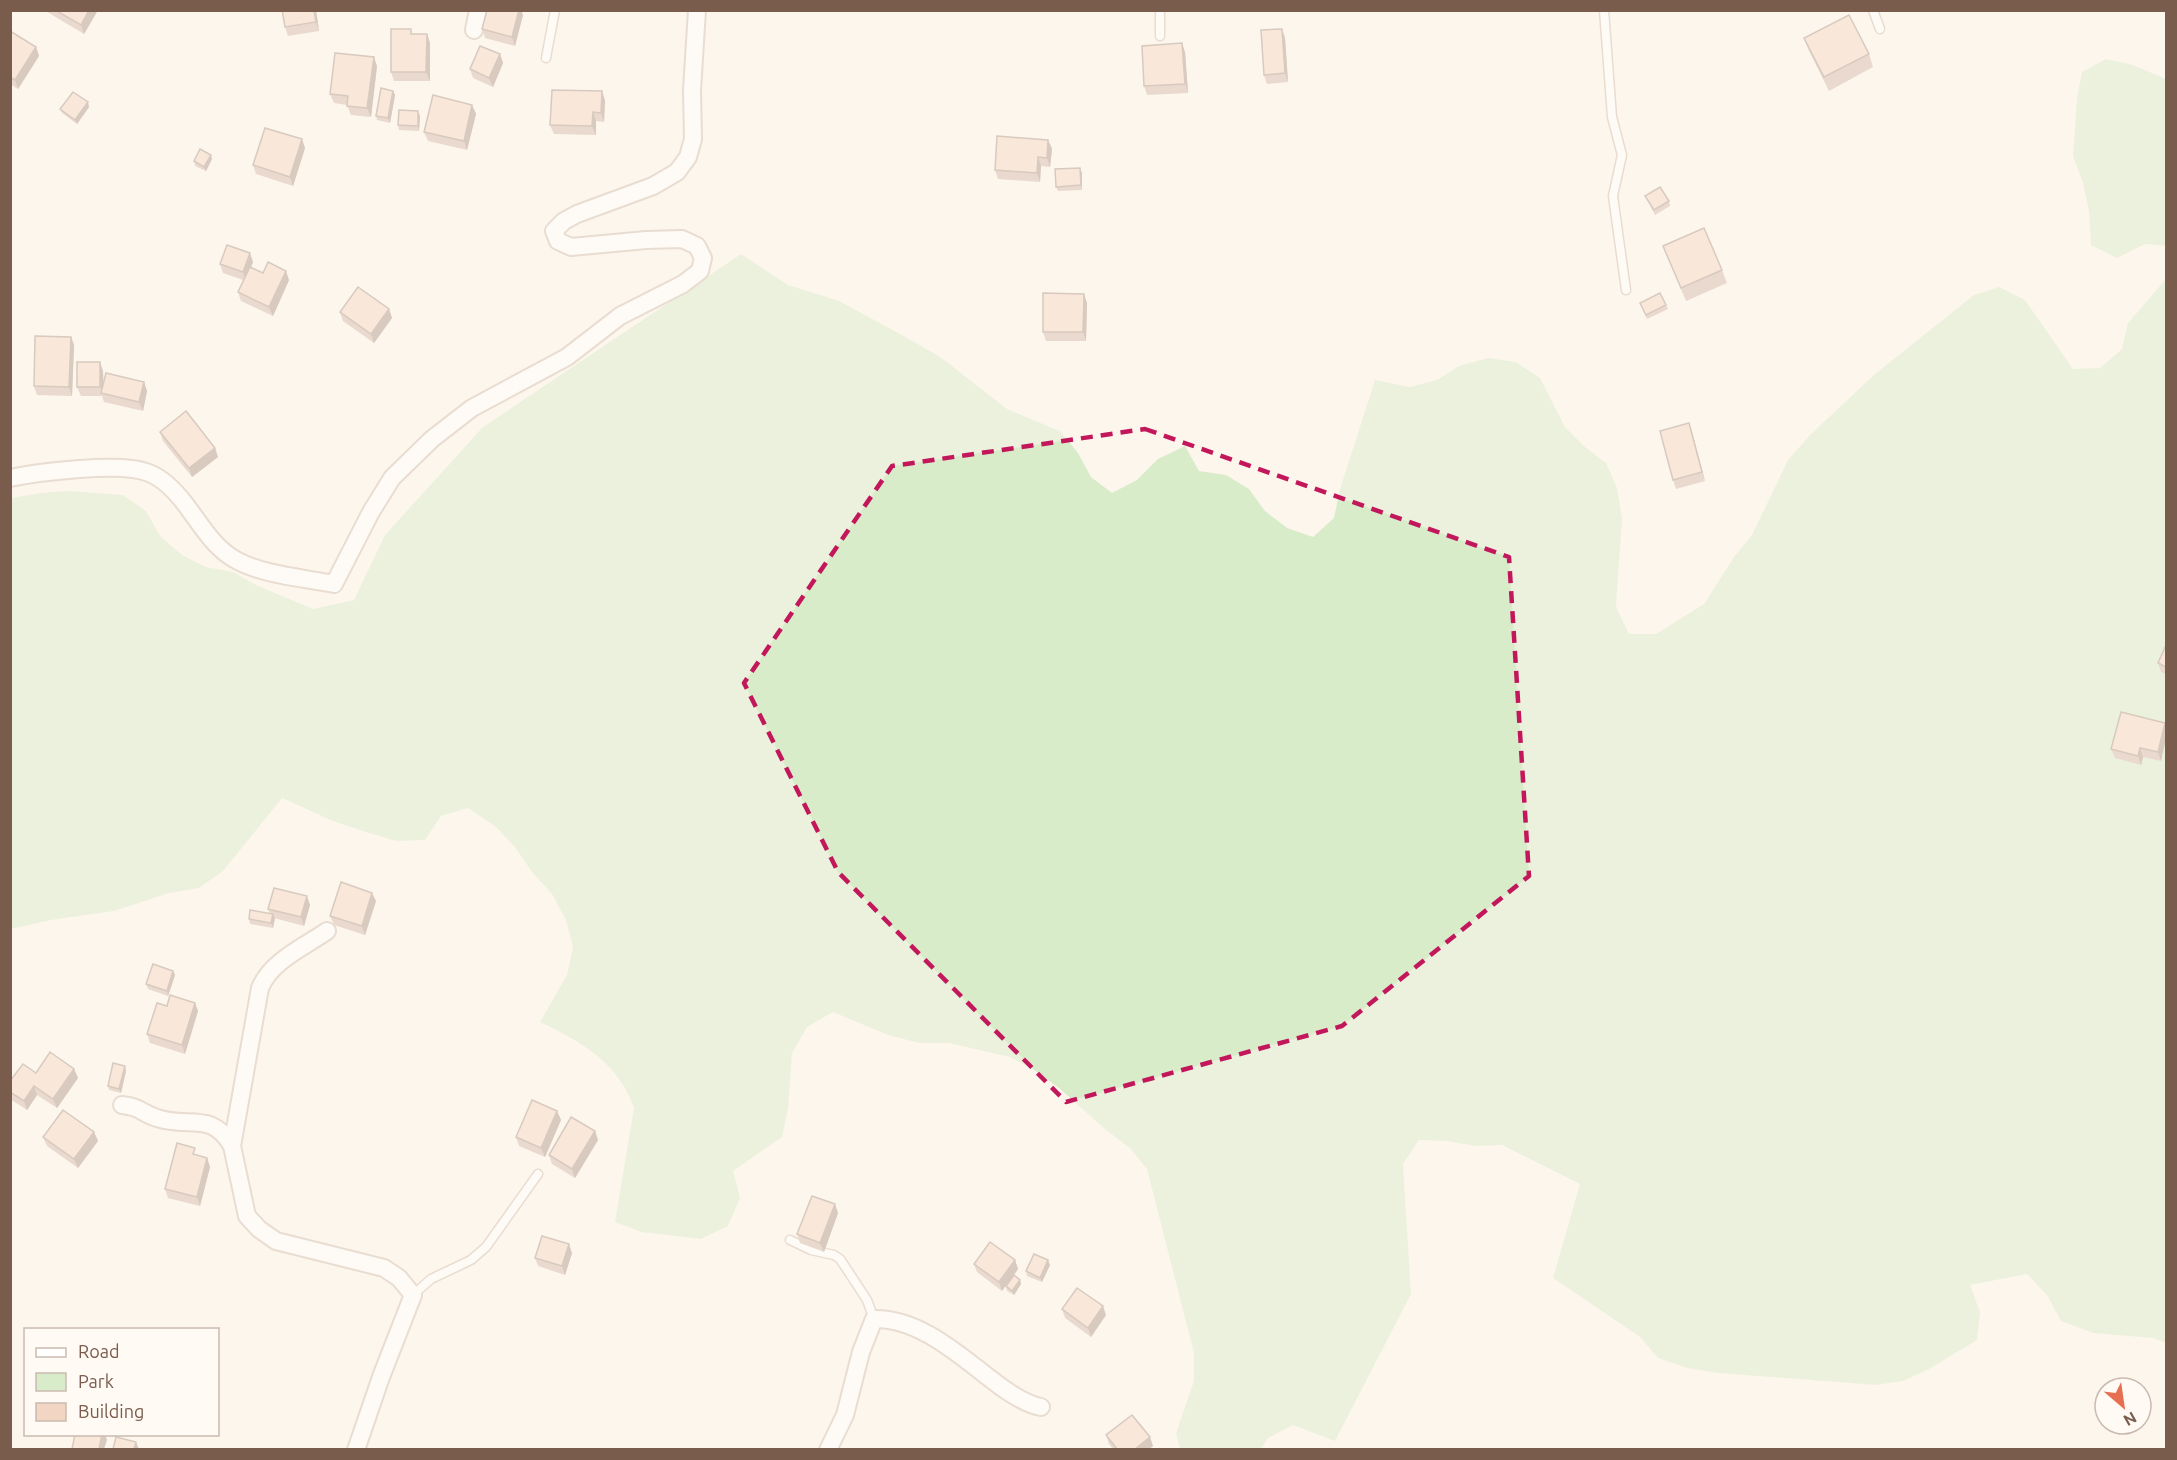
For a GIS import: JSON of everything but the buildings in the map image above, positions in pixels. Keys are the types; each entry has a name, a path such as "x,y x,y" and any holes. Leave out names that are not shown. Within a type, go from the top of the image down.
{"street":[{"path":"474,30 478,10"},
{"path":"10,478 29,474 123,467 147,472 175,492 211,540 236,560 270,572 334,584 371,512 392,478 432,439 472,408 567,357 620,316 683,284 700,271 704,258 696,246 682,239 571,247 558,242 554,231 564,221 577,214 653,186 677,172 688,157 693,139 692,90 697,10"},
{"path":"232,1146 260,988 265,976 277,964 327,931"},
{"path":"122,1105 135,1106 157,1119 211,1124 224,1132 232,1146 248,1216 259,1229 276,1240 384,1268 399,1278 413,1295 356,1449"},
{"path":"828,1449 845,1414 861,1352 874,1319 886,1318 922,1332 962,1357 1004,1389 1041,1407"}],"lane":[{"path":"546,58 555,10"},
{"path":"1160,10 1160,36"},
{"path":"1604,10 1612,117 1622,155 1620,173 1613,196 1626,290"},
{"path":"1873,10 1880,29"},
{"path":"413,1295 431,1278 471,1260 486,1247 538,1173"},
{"path":"790,1240 811,1250 834,1255 840,1259 867,1300 874,1319"}],"highlighted area":[{"path":"1145,429 1509,557 1529,876 1342,1026 1066,1102 838,872 744,683 892,466"}],"green space":[{"path":"2106,59 2133,65 2166,79 2166,246 2145,244 2117,258 2091,245 2089,211 2083,183 2073,156 2077,98 2082,72"},
{"path":"741,254 788,285 839,301 889,328 939,356 1007,409 1060,431 1078,453 1091,477 1112,493 1137,480 1158,459 1185,446 1199,471 1226,475 1249,489 1265,511 1287,528 1313,537 1334,518 1340,489 1375,380 1410,387 1437,380 1459,366 1488,358 1516,362 1540,378 1565,427 1585,447 1606,463 1617,488 1622,518 1616,607 1629,634 1656,634 1704,604 1734,557 1752,535 1788,460 1809,436 1875,374 1974,295 1999,287 2025,300 2073,369 2100,368 2122,349 2128,323 2166,279 2166,1343 2153,1338 2093,1333 2061,1321 2047,1295 2027,1274 1970,1285 1980,1312 1977,1340 1929,1369 1903,1381 1876,1385 1718,1373 1687,1368 1658,1358 1640,1337 1553,1278 1580,1184 1502,1145 1475,1146 1447,1141 1419,1140 1403,1164 1411,1294 1335,1441 1293,1425 1268,1438 1261,1449 1180,1449 1176,1433 1194,1381 1194,1353 1147,1169 1130,1148 1059,1088 1034,1070 1010,1057 949,1043 919,1043 888,1035 833,1012 807,1027 792,1053 788,1109 782,1137 733,1171 740,1198 728,1226 701,1239 641,1232 615,1222 634,1108 619,1078 596,1055 569,1037 540,1022 567,975 573,947 566,920 552,894 532,872 515,847 496,827 468,808 441,816 425,840 396,841 333,821 282,798 223,871 199,888 169,893 114,911 51,920 11,929 11,498 68,491 123,495 146,511 160,536 182,555 206,567 233,572 258,586 313,609 354,600 385,535 483,427"}]}
